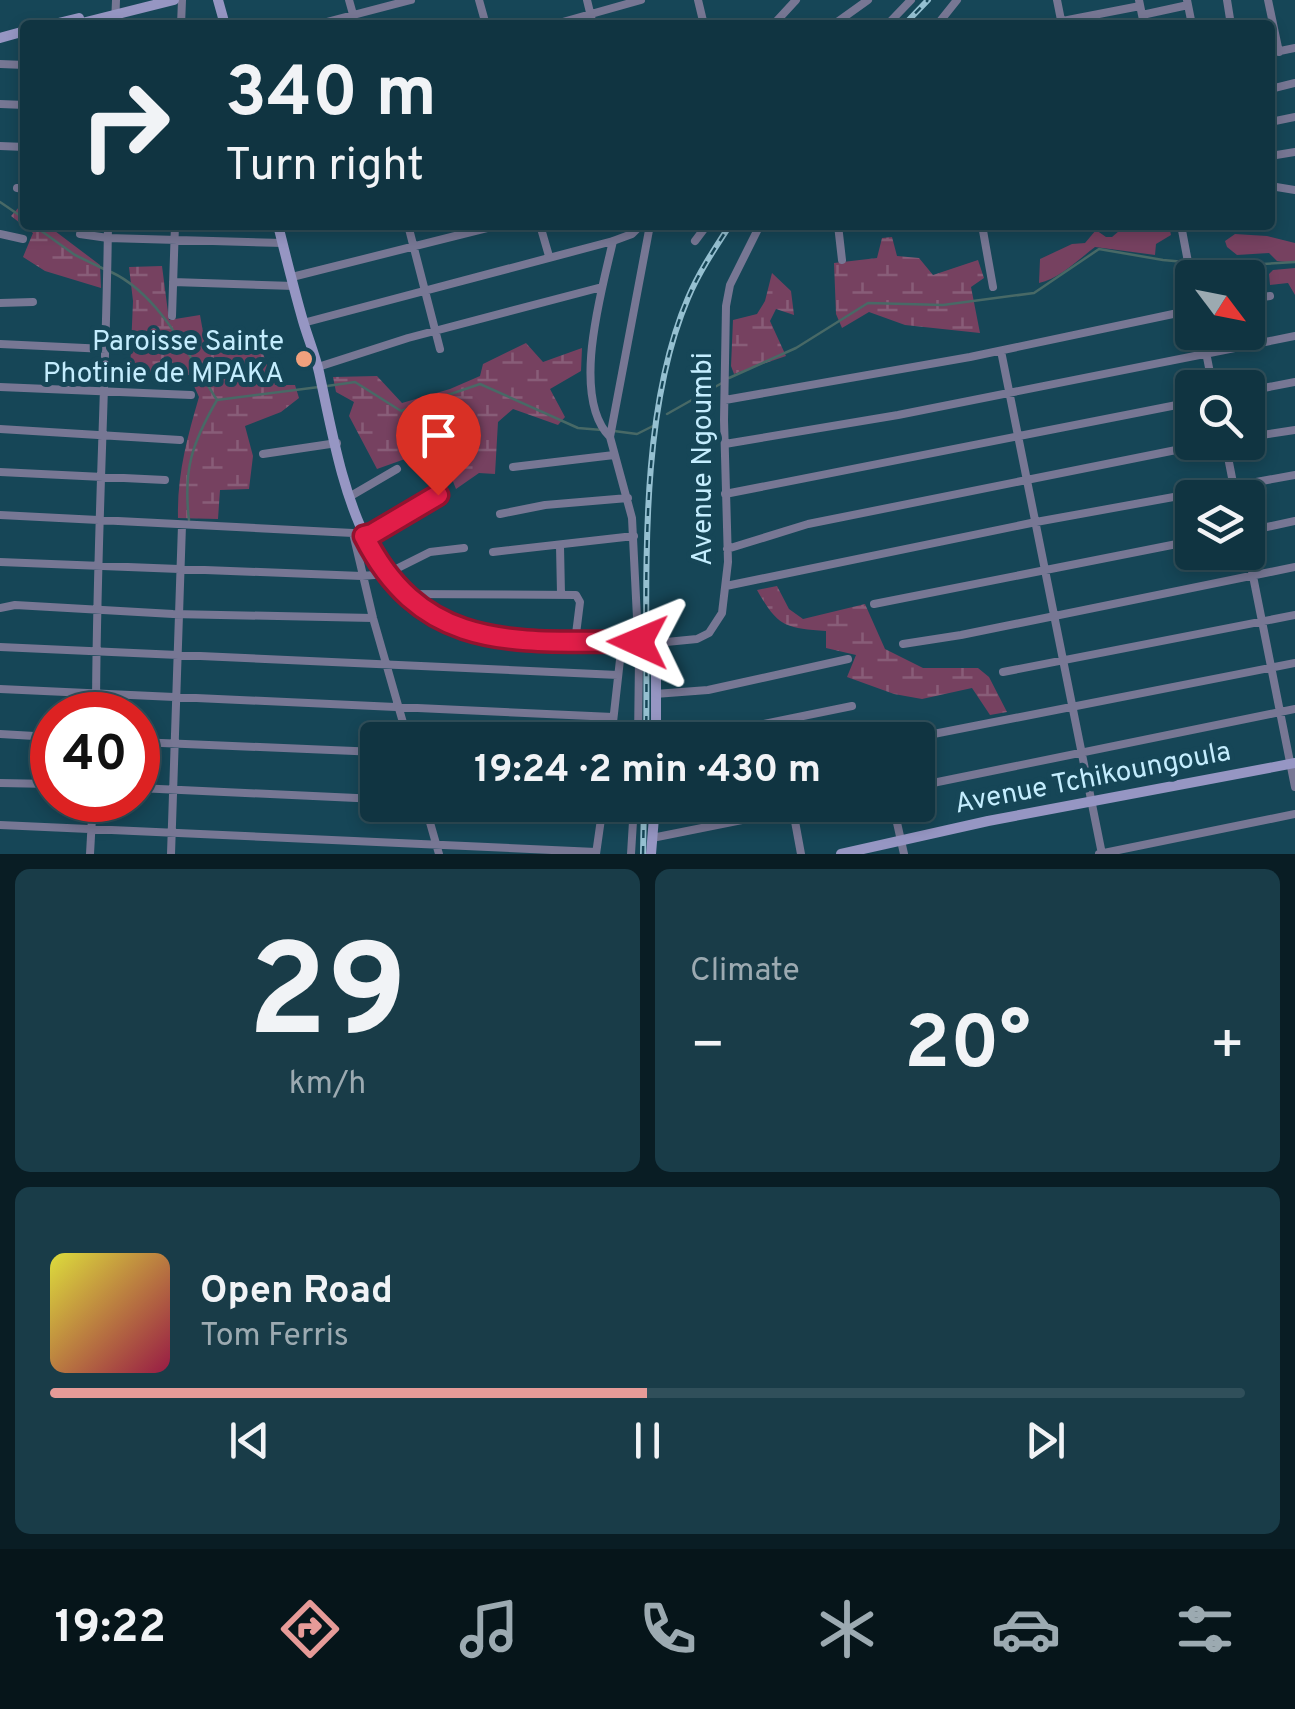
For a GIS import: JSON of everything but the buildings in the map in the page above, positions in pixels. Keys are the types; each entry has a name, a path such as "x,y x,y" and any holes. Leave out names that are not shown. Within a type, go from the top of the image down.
{"street":[{"path":"90,20 148,0"},
{"path":"75,20 178,0"},
{"path":"349,0 355,20 411,0"},
{"path":"587,0 592,20"},
{"path":"568,20 640,0"},
{"path":"778,20 796,0"},
{"path":"840,20 868,0"},
{"path":"892,20 911,0"},
{"path":"941,20 958,0"},
{"path":"1083,20 1188,3"},
{"path":"96,692 108,230"},
{"path":"172,316 175,230"},
{"path":"279,230 356,519 362,576 402,722"},
{"path":"409,230 440,349"},
{"path":"174,282 293,282 481,230"},
{"path":"541,230 548,256"},
{"path":"303,322 613,241 631,230"},
{"path":"649,230 610,437 628,498 656,722"},
{"path":"695,241 703,230"},
{"name":"Avenue Ngoumbi","path":"647,643 697,639 709,633 722,613 727,549 726,306 730,284 757,230"},
{"path":"839,230 842,260"},
{"path":"983,230 993,287"},
{"path":"1182,230 1188,260"},
{"path":"0,234 22,239"},
{"path":"80,234 283,243"},
{"path":"610,437 599,423 590,382 602,286 613,241"},
{"path":"318,367 602,286"},
{"path":"1265,297 1270,296"},
{"path":"0,303 33,302"},
{"path":"725,400 1001,351 1175,314"},
{"path":"725,444 1295,336"},
{"path":"0,344 106,349"},
{"path":"1205,350 1210,370"},
{"path":"1001,351 1101,854 1295,814"},
{"path":"1265,388 1295,382"},
{"path":"0,387 191,395"},
{"path":"725,494 1175,406"},
{"path":"0,429 180,440"},
{"path":"1265,434 1295,430"},
{"path":"263,454 336,443"},
{"path":"727,549 808,524 1175,451"},
{"path":"513,467 614,455"},
{"path":"348,498 396,469"},
{"path":"0,472 165,480"},
{"path":"1265,484 1295,475"},
{"path":"0,515 372,534 438,495"},
{"path":"500,514 545,505 628,498"},
{"path":"726,586 1036,522 1175,502"},
{"path":"1265,527 1295,521"},
{"path":"170,854 182,525"},
{"path":"359,534 386,574 432,616 485,636 647,643"},
{"path":"493,552 634,536"},
{"path":"874,604 1175,545"},
{"path":"560,546 560,594"},
{"path":"0,562 362,576 386,574 430,552 464,548"},
{"path":"903,644 1295,568"},
{"path":"1252,570 1295,787"},
{"path":"405,594 560,594 579,598 575,642"},
{"path":"0,608 14,605 178,614 373,618"},
{"path":"1002,672 1295,615"},
{"path":"613,722 622,642"},
{"path":"640,722 647,643"},
{"path":"0,647 618,675"},
{"path":"655,694 708,690 848,659"},
{"path":"935,734 1295,663"},
{"path":"0,689 72,692"},
{"path":"160,696 613,717"},
{"path":"779,722 852,706"},
{"path":"935,782 1295,709"},
{"path":"0,734 30,736"},
{"path":"160,743 360,751"},
{"name":"Avenue Tchikoungoula","path":"841,854 1293,763"},
{"path":"0,783 30,784"},
{"path":"160,789 360,799"},
{"path":"90,854 92,822"},
{"path":"430,822 438,849"},
{"path":"0,824 438,849 596,853 600,822"},
{"path":"631,854 633,822"},
{"path":"651,854 653,822"},
{"path":"652,838 725,822"},
{"path":"796,822 801,854"},
{"path":"897,822 904,854"}],"green space":[{"path":"20,206 20,223 11,216"},
{"path":"29,230 54,230 100,265 101,288 45,271 23,257 33,233"},
{"path":"1096,230 1112,237 1120,230 1170,230 1171,235 1156,244 1155,255 1095,247 1061,273 1039,283 1040,259 1072,244 1085,243"},
{"path":"1235,234 1295,243 1295,263 1277,261 1269,253 1237,255 1225,241"},
{"path":"892,237 897,256 919,258 933,275 978,260 984,278 971,287 980,333 905,325 869,312 842,328 836,314 834,263 877,258 882,238"},
{"path":"162,266 169,320 200,315 206,349 262,351 275,385 295,385 299,398 281,412 245,426 253,456 249,489 220,490 218,519 178,518 181,472 199,397 189,375 130,371 133,301 129,267"},
{"path":"1295,268 1295,295 1288,283 1270,285 1269,274 1273,270"},
{"path":"772,273 791,291 794,315 776,309 770,321 786,356 734,374 733,320 757,314 765,301"},
{"path":"526,343 543,362 582,348 581,371 550,389 565,417 558,425 513,409 498,422 495,474 479,473 456,489 452,479 405,459 377,469 349,416 354,402 336,392 333,377 377,376 402,403 480,376 483,364"},
{"path":"777,586 789,609 803,619 865,604 885,649 923,668 978,668 989,677 1007,712 990,715 972,688 922,699 894,694 847,677 856,655 826,648 826,631 792,626 771,612 757,590"}],"waterway":[{"path":"0,202 20,216"},
{"path":"40,230 75,255 104,269"},
{"path":"729,378 796,348 868,303 943,305 1034,293 1099,249 1229,266 1295,262"},
{"path":"111,272 144,295 158,311 217,400 319,387"},
{"path":"327,386 355,382 401,411 480,384 578,428 602,430"},
{"path":"667,414 722,383"},
{"path":"189,520 187,486 191,457 217,400"},
{"path":"614,431 637,434 653,426"}],"railway":[{"path":"909,20 928,0"},
{"path":"646,722 648,515 659,401 688,298 727,230"},
{"path":"643,854 644,822"}],"place":[{"name":"Paroisse Sainte Photinie de MPAKA","path":"304,359"}],"route":[{"path":"438,495 364,536 386,574 417,605 458,628 485,636 546,642 638,642"}]}
